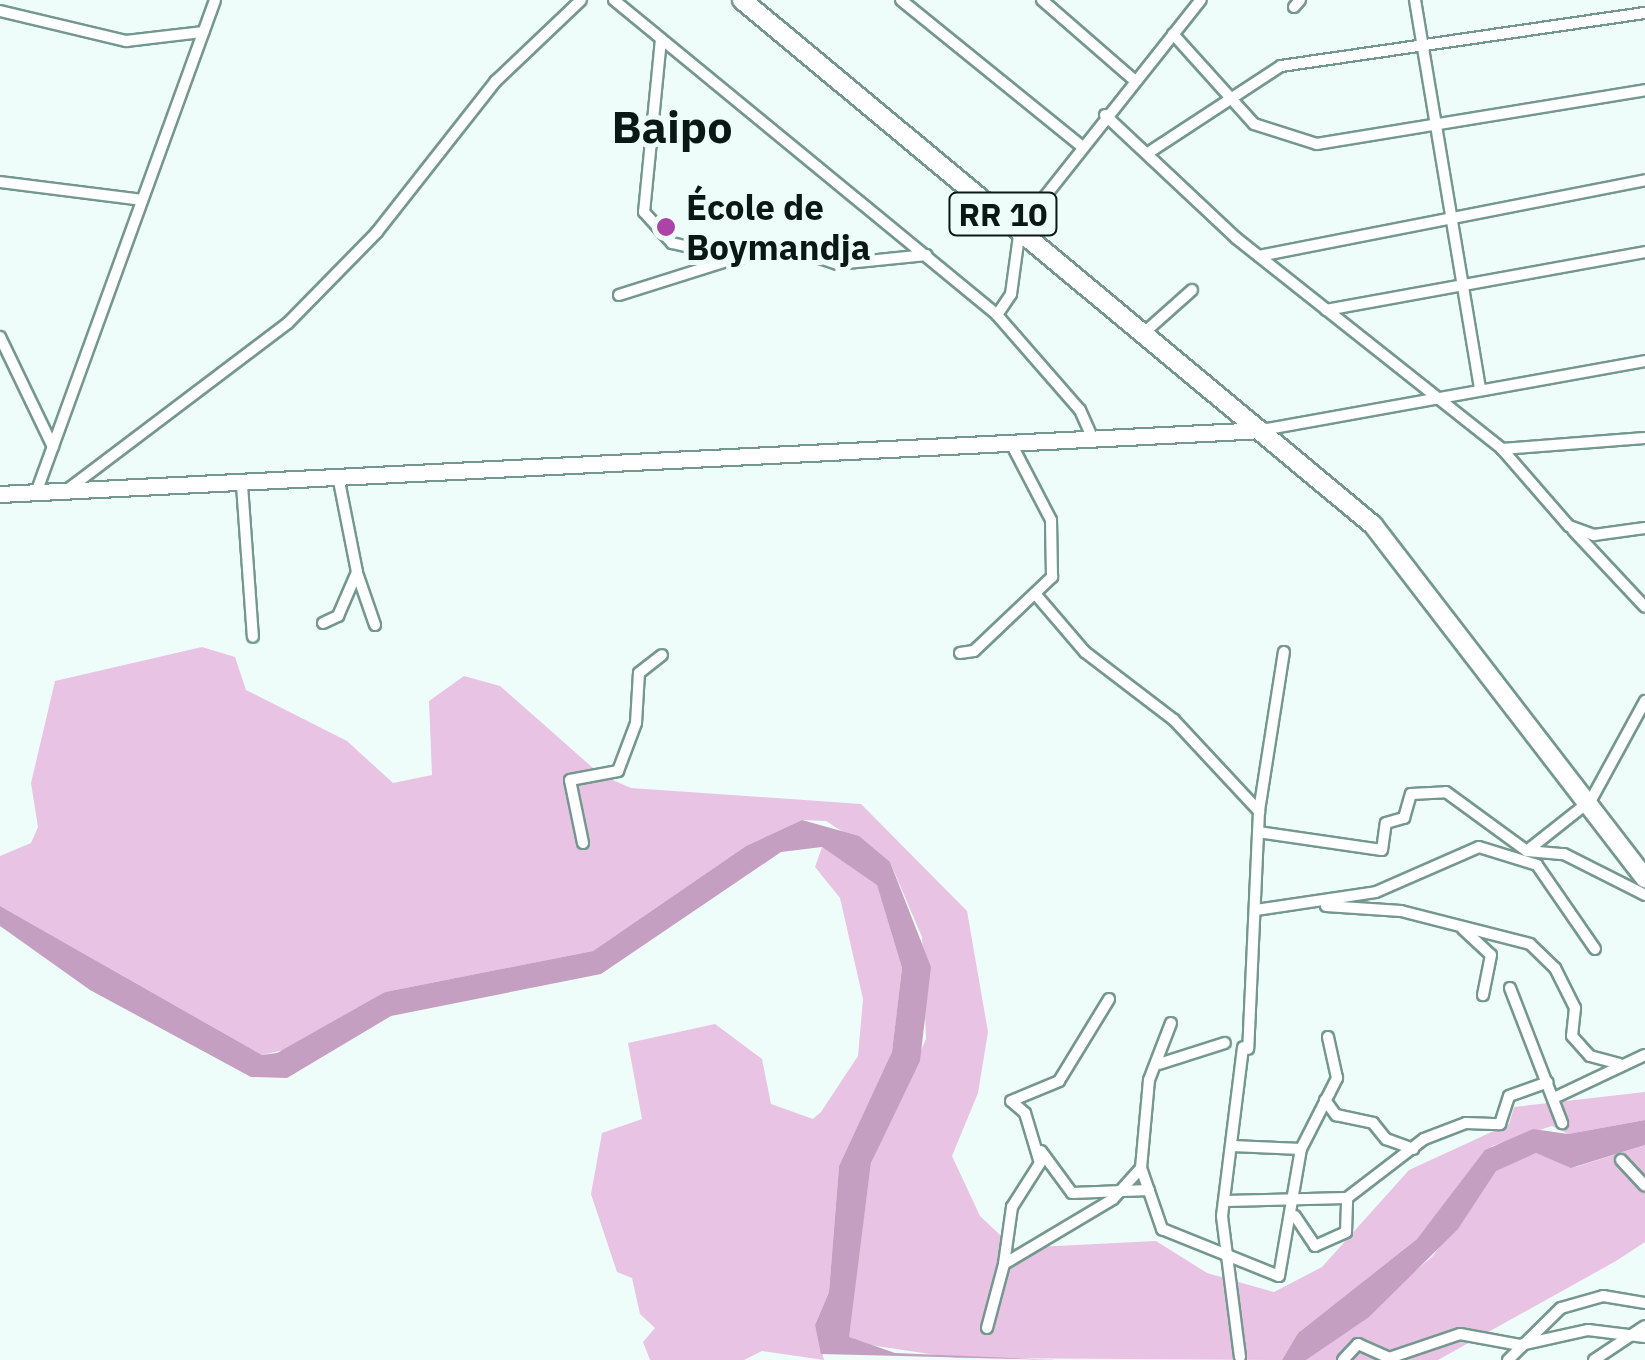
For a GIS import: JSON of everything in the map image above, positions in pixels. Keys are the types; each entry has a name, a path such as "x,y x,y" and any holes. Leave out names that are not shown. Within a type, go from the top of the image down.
{"main road":[{"name":"RR 10","path":"742,0 1262,430 1411,566 1591,800 1645,878"}],"street":[{"path":"36,493 215,0"},
{"path":"66,491 288,323 377,232 496,81 581,0"},
{"path":"614,0 997,315 1080,410 1094,440"},
{"path":"901,0 1080,145"},
{"path":"1042,0 1134,80"},
{"path":"997,315 1011,294 1020,228 1080,145 1201,0"},
{"path":"1415,0 1480,388"},
{"path":"0,11 126,41 204,32"},
{"path":"1148,154 1226,94 1281,66 1645,13"},
{"path":"1173,34 1254,124 1317,144 1645,90"},
{"path":"661,39 644,212 672,243 736,258 811,255 837,264 927,256"},
{"path":"1105,115 1259,256 1440,395 1502,449 1645,606"},
{"path":"1259,256 1451,213 1645,180"},
{"path":"0,182 142,200"},
{"path":"1326,310 1645,252"},
{"path":"619,296 736,258"},
{"path":"1144,332 1192,290"},
{"path":"0,338 53,447"},
{"path":"0,494 242,485 338,476 1262,430 1645,361"},
{"path":"1502,449 1645,438"},
{"path":"960,653 1038,596 1052,578 1058,542 1012,443"},
{"path":"338,476 357,572 375,625"},
{"path":"242,485 253,637"},
{"path":"1569,526 1594,535 1643,530"},
{"path":"323,623 338,616 357,572"},
{"path":"1038,596 1085,652 1174,720 1259,811"},
{"path":"1240,1358 1226,1201 1245,1048 1259,811 1284,652"},
{"path":"582,843 570,780 618,771 636,723 639,674 662,655"},
{"path":"1526,852 1591,800 1645,701"},
{"path":"1258,832 1382,850 1386,823 1404,818 1411,794 1446,792 1526,852 1595,949"},
{"path":"1322,906 1422,878 1478,848 1564,854 1645,895"},
{"path":"1256,910 1322,906 1459,926 1530,944 1555,968 1575,1008 1572,1036 1590,1056 1619,1064"},
{"path":"1459,926 1491,956 1482,995"},
{"path":"1510,988 1556,1097 1562,1124"},
{"path":"1110,999 1059,1080 1011,1101 1034,1142 1072,1194 1149,1190"},
{"path":"1171,1023 1159,1064 1148,1080 1141,1168 1162,1228 1279,1276 1295,1216 1301,1149 1337,1078 1328,1037"},
{"path":"1159,1064 1225,1043"},
{"path":"1556,1097 1645,1055"},
{"path":"1226,1201 1347,1198 1439,1130 1500,1124 1509,1096 1548,1082"},
{"path":"1325,1100 1336,1116 1373,1123 1413,1149"},
{"path":"986,1328 1004,1264 1012,1206 1040,1162 1034,1142"},
{"path":"1232,1146 1301,1149"},
{"path":"1620,1160 1645,1186"},
{"path":"1004,1264 1121,1191 1141,1168"},
{"path":"1295,1216 1315,1246 1346,1232 1347,1198"},
{"path":"1508,1360 1520,1345 1571,1304 1603,1296 1645,1303"},
{"path":"1594,1360 1628,1341 1645,1326"},
{"path":"1343,1360 1358,1344 1389,1358 1460,1334 1520,1345 1588,1330 1628,1341 1645,1338"}],"shaded area":[{"path":"202,647 235,657 246,690 347,741 393,783 432,775 429,701 464,676 500,686 601,775 631,788 861,804 967,911 988,1032 978,1093 952,1156 980,1216 1014,1248 1156,1241 1207,1273 1274,1292 1322,1267 1409,1170 1509,1124 1514,1107 1645,1092 1645,1120 1568,1134 1552,1126 1492,1146 1417,1239 1298,1333 1282,1360 956,1358 863,1344 848,1338 871,1163 926,1039 922,937 890,862 826,821 802,820 746,846 593,951 385,992 296,1047 262,1055 0,906 0,856 31,843 38,827 31,783 55,681"},
{"path":"802,820 859,836 890,862 931,967 920,1061 871,1163 849,1337 895,1353 1057,1360 821,1354 815,1325 829,1292 839,1166 892,1052 902,968 877,885 822,847 781,852 601,974 391,1016 287,1078 251,1077 90,990 0,926 0,906 262,1055 277,1053 385,992 593,951 746,846"},
{"path":"822,847 877,884 902,968 892,1053 839,1166 829,1292 815,1325 824,1360 762,1351 744,1360 650,1360 643,1342 655,1328 640,1314 632,1278 617,1272 591,1194 602,1133 642,1119 628,1043 715,1024 762,1059 771,1104 813,1119 821,1112 858,1056 863,999 840,898 815,867"},
{"path":"1645,1120 1645,1145 1571,1168 1536,1153 1496,1171 1458,1229 1369,1317 1306,1360 1282,1360 1298,1333 1417,1239 1485,1150 1533,1129 1568,1134"},
{"path":"1645,1145 1645,1242 1616,1261 1438,1360 1306,1360 1432,1257 1496,1170 1536,1153 1576,1167"}],"place":[{"name":"École de Boymandja","path":"666,227"}],"district":[{"name":"Baipo","path":"672,127"}]}
